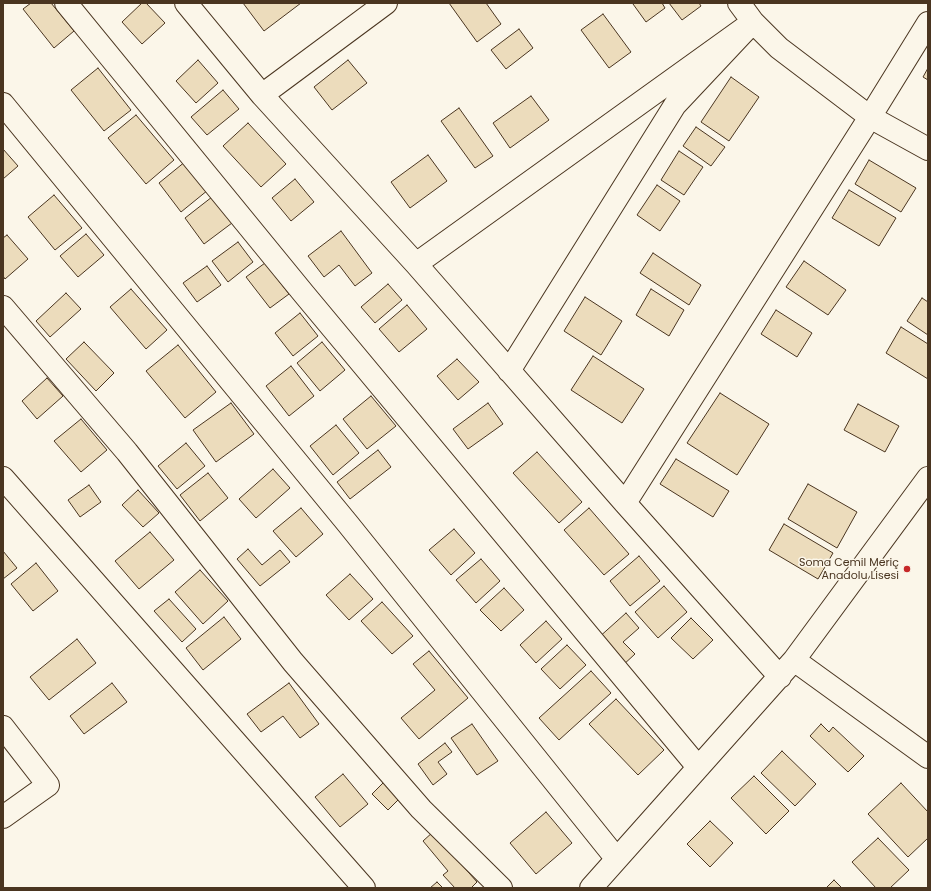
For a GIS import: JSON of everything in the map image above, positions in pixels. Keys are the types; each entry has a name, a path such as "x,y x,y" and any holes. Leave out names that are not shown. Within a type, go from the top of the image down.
{"street":[{"path":"66,3 304,294 698,767"},
{"path":"186,3 262,95 416,264 625,503 780,677"},
{"path":"262,95 386,3"},
{"path":"739,3 753,22 779,48 870,117 928,149"},
{"path":"416,264 753,22"},
{"path":"509,371 675,105 753,22"},
{"path":"625,503 870,117 928,22"},
{"path":"3,104 348,524 616,858"},
{"path":"3,307 127,452 293,662 421,809 501,888"},
{"path":"3,478 364,888"},
{"path":"591,888 616,858 794,660 928,478"},
{"path":"794,660 928,757"},
{"path":"3,727 48,785 3,817"}],"building":[{"path":"31,3 51,3 74,31 54,48 23,9"},
{"path":"142,3 146,3 165,23 142,44 122,22"},
{"path":"243,3 301,3 264,31"},
{"path":"449,3 486,3 501,24 477,42"},
{"path":"662,3 665,8 646,22 633,4"},
{"path":"669,3 699,3 701,6 682,20"},
{"path":"603,14 631,52 609,68 581,30"},
{"path":"519,29 533,48 506,69 491,50"},
{"path":"198,60 218,83 196,103 176,81"},
{"path":"348,60 367,83 332,110 314,87"},
{"path":"98,68 131,110 104,131 71,90"},
{"path":"928,68 928,80 923,77"},
{"path":"731,77 759,97 729,141 701,122"},
{"path":"223,90 239,109 207,135 191,117"},
{"path":"531,96 549,120 510,148 493,123"},
{"path":"459,108 493,156 475,168 441,121"},
{"path":"136,115 174,160 146,184 108,138"},
{"path":"248,123 286,164 261,187 223,146"},
{"path":"696,127 725,147 711,166 683,146"},
{"path":"3,149 18,166 3,179"},
{"path":"679,151 703,167 684,195 661,180"},
{"path":"428,155 447,181 410,208 391,182"},
{"path":"869,160 916,188 901,212 855,184"},
{"path":"186,161 208,190 181,212 159,183"},
{"path":"295,179 314,202 291,221 272,198"},
{"path":"657,185 680,201 660,231 637,215"},
{"path":"849,190 896,218 879,246 832,218"},
{"path":"54,195 82,228 55,250 28,217"},
{"path":"212,197 232,223 204,244 185,218"},
{"path":"341,231 372,273 355,286 339,265 324,277 308,256"},
{"path":"86,234 104,255 78,277 60,256"},
{"path":"7,235 28,259 5,279 3,276 3,238"},
{"path":"238,242 253,262 228,282 212,261"},
{"path":"653,253 701,285 689,305 640,273"},
{"path":"804,261 846,290 828,315 786,287"},
{"path":"265,263 289,294 270,308 246,277"},
{"path":"207,266 221,285 197,302 183,283"},
{"path":"388,284 402,300 375,323 361,307"},
{"path":"131,289 167,330 146,349 110,307"},
{"path":"651,289 684,310 669,336 636,315"},
{"path":"66,293 81,309 50,337 36,321"},
{"path":"585,297 622,321 601,355 564,331"},
{"path":"922,298 928,302 928,335 907,321"},
{"path":"407,305 427,329 399,352 379,329"},
{"path":"776,310 812,333 797,357 761,334"},
{"path":"300,313 318,336 293,356 275,333"},
{"path":"901,327 928,344 928,379 886,353"},
{"path":"84,342 114,373 96,391 66,359"},
{"path":"322,342 345,370 320,391 297,363"},
{"path":"178,345 216,392 185,418 146,371"},
{"path":"593,356 644,389 622,423 571,390"},
{"path":"457,359 479,382 458,400 437,376"},
{"path":"291,366 314,396 289,416 266,386"},
{"path":"47,378 63,396 37,419 22,401"},
{"path":"720,393 769,424 737,475 687,443"},
{"path":"371,396 396,426 367,449 343,419"},
{"path":"231,403 254,434 216,462 193,430"},
{"path":"488,403 503,424 468,449 453,429"},
{"path":"858,404 899,426 885,452 844,430"},
{"path":"81,419 107,450 81,472 54,441"},
{"path":"336,425 359,453 333,475 310,446"},
{"path":"186,443 205,466 177,489 158,466"},
{"path":"378,450 391,467 350,499 337,482"},
{"path":"537,452 582,502 559,523 513,473"},
{"path":"676,459 729,491 713,517 660,484"},
{"path":"273,469 290,488 256,518 239,499"},
{"path":"208,473 228,498 200,521 180,495"},
{"path":"808,484 857,512 837,548 788,519"},
{"path":"89,485 101,502 80,517 68,500"},
{"path":"138,490 159,513 143,527 122,505"},
{"path":"301,508 323,534 296,557 273,531"},
{"path":"589,508 629,554 604,575 564,530"},
{"path":"784,524 833,553 818,579 769,550"},
{"path":"454,529 475,553 451,575 429,550"},
{"path":"150,532 174,560 139,589 115,561"},
{"path":"248,549 262,565 280,550 290,562 260,586 237,559"},
{"path":"3,551 17,568 3,579"},
{"path":"639,556 660,581 630,606 610,581"},
{"path":"481,559 500,581 476,603 456,580"},
{"path":"36,563 58,591 33,611 11,584"},
{"path":"200,570 228,601 203,624 175,592"},
{"path":"350,574 373,599 349,620 326,595"},
{"path":"664,586 687,612 658,638 635,612"},
{"path":"504,588 524,610 501,631 480,610"},
{"path":"169,599 196,629 182,642 154,611"},
{"path":"382,602 413,636 392,654 361,621"},
{"path":"626,613 639,628 623,642 635,654 622,666 597,639"},
{"path":"224,617 241,639 203,670 186,648"},
{"path":"691,618 713,640 693,659 671,638"},
{"path":"546,621 562,639 536,663 520,645"},
{"path":"77,639 96,663 49,700 30,677"},
{"path":"567,645 586,665 560,689 541,669"},
{"path":"429,651 468,698 419,739 401,718 435,690 413,664"},
{"path":"591,671 611,693 559,740 539,718"},
{"path":"112,683 127,702 84,734 70,716"},
{"path":"289,683 319,724 300,738 283,716 261,732 247,714"},
{"path":"616,699 664,750 638,775 589,724"},
{"path":"472,724 498,761 477,775 451,738"},
{"path":"821,724 829,732 833,727 864,756 848,772 810,736"},
{"path":"445,743 452,752 438,762 447,774 433,785 418,764"},
{"path":"782,751 816,784 795,806 761,773"},
{"path":"343,774 368,804 340,827 315,797"},
{"path":"754,776 789,811 766,834 731,798"},
{"path":"384,782 400,798 388,810 372,794"},
{"path":"901,783 928,812 928,838 908,857 868,814"},
{"path":"546,812 572,843 536,874 510,843"},
{"path":"710,821 733,843 710,867 687,844"},
{"path":"433,832 477,882 471,888 455,888 443,875 448,871 423,841"},
{"path":"878,838 909,870 890,888 876,888 852,862"},
{"path":"834,880 842,888 826,888"},
{"path":"437,882 443,888 430,888"}],"place":[{"name":"Soma Cemil Meriç Anadolu Lisesi","path":"907,569"}]}
